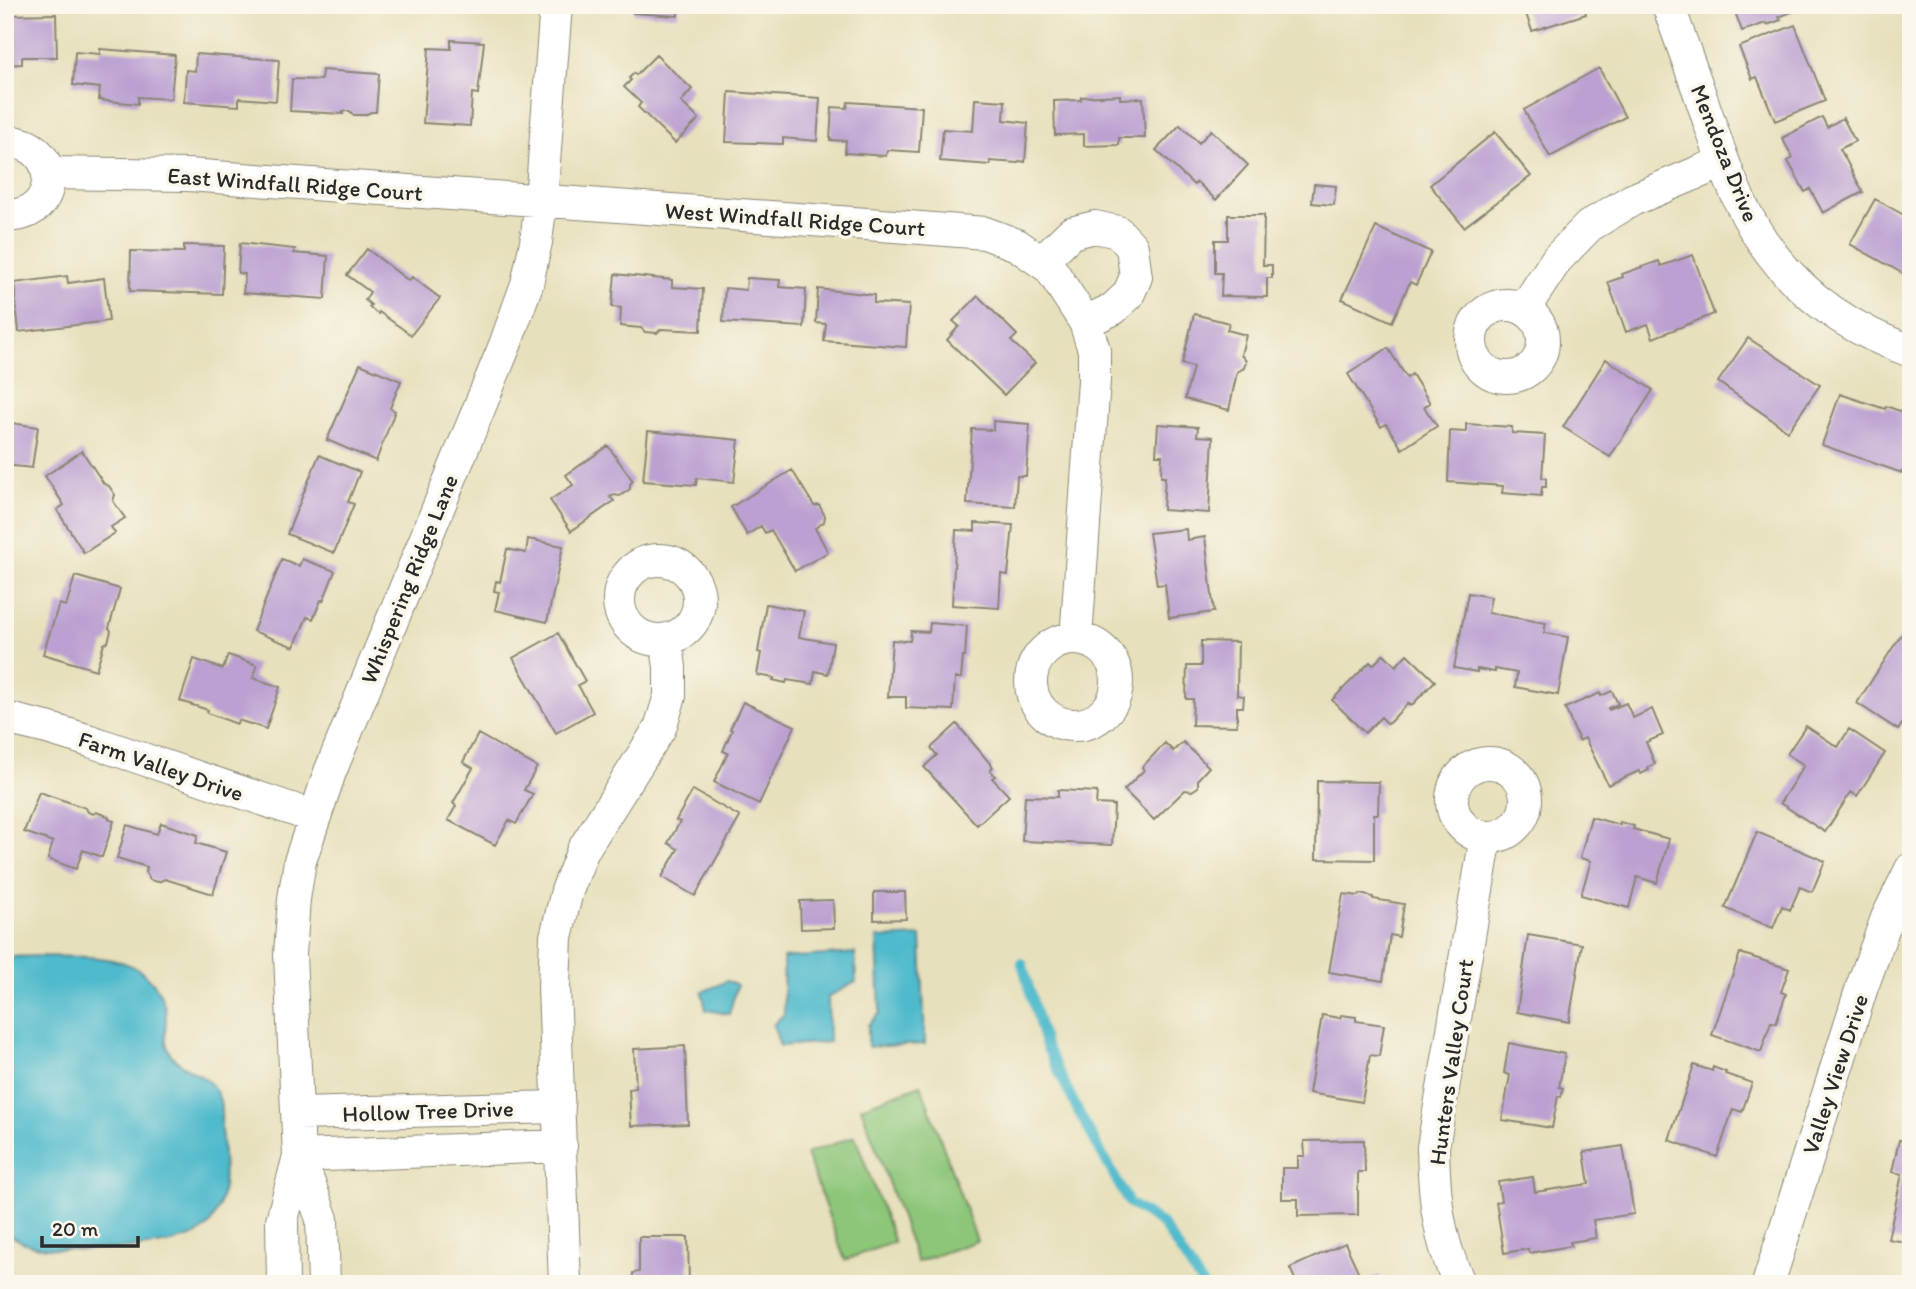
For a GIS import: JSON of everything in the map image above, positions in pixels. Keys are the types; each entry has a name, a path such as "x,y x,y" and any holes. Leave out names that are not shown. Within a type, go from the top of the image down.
{"street":[{"name":"Whispering Ridge Lane","path":"283,1284 282,1220 299,1156 290,955 300,861 335,760 505,345 527,284 541,201 556,5"},
{"name":"Mendoza Drive","path":"1668,5 1723,162 1745,212 1763,243 1814,299 1879,340 1911,351"},
{"path":"5,142 27,145 37,152 44,162 49,185 36,207 26,213 5,215"},
{"path":"1524,309 1557,259 1589,226 1632,200 1723,162"},
{"name":"East Windfall Ridge Court","path":"48,173 188,175 541,201"},
{"name":"West Windfall Ridge Court","path":"541,201 985,233 1017,244 1050,268 1085,322 1094,351 1076,639"},
{"path":"1041,262 1071,233 1095,227 1118,232 1132,247 1136,277 1128,295 1113,309 1085,322"},
{"path":"565,1284 554,986 556,937 566,891 583,850 660,728 670,696 666,640"},
{"name":"Farm Valley Drive","path":"5,718 90,741 315,817"},
{"name":"Hunters Valley Court","path":"1460,1284 1444,1247 1434,1195 1433,1147 1486,837"},
{"name":"Valley View Drive","path":"1768,1284 1862,987 1887,918 1911,869"},
{"name":"Hollow Tree Drive","path":"298,1114 559,1107"},
{"name":"Hollow Tree Drive","path":"299,1156 561,1146"},
{"name":"Whispering Ridge Lane","path":"299,1156 322,1219 324,1284"}],"green space":[{"path":"921,1085 977,1241 917,1262 861,1107"},
{"path":"855,1136 894,1242 845,1260 806,1154"}],"water":[{"path":"921,936 925,1044 868,1047 868,1025 880,1013 877,938"},
{"path":"855,953 856,982 828,997 829,1042 780,1046 773,1025 784,1014 783,958"},
{"path":"5,957 113,960 130,965 144,974 156,986 164,1004 169,1051 180,1064 203,1078 216,1091 221,1107 223,1190 216,1214 209,1225 197,1234 153,1246 72,1249 30,1245 5,1232"},
{"path":"727,981 737,985 729,1014 706,1010 702,992"}],"building":[{"path":"634,5 678,5 678,16 633,13"},
{"path":"1523,5 1584,5 1586,14 1532,31"},
{"path":"1730,5 1806,6 1779,17 1781,20 1742,31"},
{"path":"56,14 57,57 22,57 22,64 5,65 5,15"},
{"path":"1795,25 1825,101 1775,121 1757,77 1752,79 1739,47"},
{"path":"451,40 484,42 478,94 472,93 470,126 423,123 429,48 451,49"},
{"path":"100,49 175,55 171,99 138,97 138,104 99,100 100,88 73,85 75,52 100,54"},
{"path":"196,54 279,60 276,101 239,98 239,106 184,102 186,70 195,71"},
{"path":"656,55 692,89 681,102 699,119 675,143 638,107 641,103 624,87 634,73 636,75"},
{"path":"1599,68 1625,117 1550,157 1524,110"},
{"path":"322,70 379,74 376,112 353,115 350,111 343,111 343,114 290,111 292,79 321,80"},
{"path":"729,92 820,98 817,141 783,138 783,144 726,142"},
{"path":"1120,95 1120,99 1143,98 1145,138 1119,138 1119,145 1084,146 1084,134 1055,135 1054,101"},
{"path":"975,99 1005,101 1004,120 1028,123 1025,162 990,161 990,165 940,161 943,129 973,131"},
{"path":"848,102 922,107 919,152 887,150 886,156 845,153 846,141 830,140 832,107 847,108"},
{"path":"1822,117 1827,127 1843,118 1855,141 1840,149 1863,192 1823,213 1810,189 1805,192 1788,161 1793,158 1782,138"},
{"path":"1180,125 1199,143 1211,130 1248,165 1216,200 1197,182 1194,185 1156,150"},
{"path":"1495,132 1531,176 1464,227 1430,185"},
{"path":"1314,184 1336,186 1334,205 1312,203"},
{"path":"1875,199 1911,219 1911,278 1850,244"},
{"path":"1228,215 1264,215 1263,265 1272,265 1272,278 1267,278 1267,297 1221,296 1222,273 1215,273 1215,240 1228,240"},
{"path":"1376,227 1431,252 1416,285 1410,282 1392,322 1342,299"},
{"path":"240,243 295,249 294,253 328,256 325,299 243,293 245,274 238,273"},
{"path":"184,245 224,246 222,294 130,291 131,251 184,252"},
{"path":"367,249 409,281 412,277 440,298 411,335 369,307 371,305 365,300 370,292 347,275"},
{"path":"1693,255 1714,314 1653,338 1648,324 1626,332 1608,282 1659,261 1661,266"},
{"path":"615,274 672,280 672,287 703,289 701,331 661,329 657,333 620,326 621,308 612,307"},
{"path":"67,276 68,283 104,278 109,321 19,332 14,283"},
{"path":"747,278 780,280 779,287 806,289 804,327 723,322 725,288 746,290"},
{"path":"818,289 874,295 874,303 909,305 906,347 824,341 826,324 816,323"},
{"path":"978,296 1017,335 1011,341 1035,363 1004,395 947,340 959,326 953,321"},
{"path":"1194,314 1229,323 1227,330 1246,335 1241,355 1246,361 1244,368 1237,372 1229,410 1185,399 1193,367 1182,364"},
{"path":"1748,338 1820,385 1788,431 1718,382"},
{"path":"1388,348 1407,378 1412,374 1430,403 1424,407 1437,426 1402,449 1386,424 1381,427 1348,374"},
{"path":"1606,359 1653,390 1610,457 1563,427"},
{"path":"360,364 401,381 390,408 395,411 376,461 327,440"},
{"path":"1840,394 1911,415 1911,449 1902,473 1822,445"},
{"path":"993,421 1030,424 1026,476 1017,476 1015,507 967,504 972,429 993,430"},
{"path":"5,422 38,427 32,468 5,465"},
{"path":"1158,424 1198,427 1197,436 1213,437 1209,513 1163,510 1165,477 1161,477 1162,455 1156,455"},
{"path":"1466,424 1512,427 1512,433 1545,435 1542,478 1546,478 1546,487 1542,487 1541,496 1502,493 1503,486 1448,482 1450,431 1466,432"},
{"path":"648,431 739,440 734,482 697,478 696,485 643,481"},
{"path":"608,446 633,481 630,489 620,496 610,497 614,501 571,531 550,500 573,485 566,475"},
{"path":"82,451 104,484 109,486 115,495 113,501 125,518 111,527 115,533 84,553 57,510 64,505 45,476"},
{"path":"319,455 360,472 348,502 354,504 334,553 287,534"},
{"path":"792,470 814,506 819,505 825,516 824,522 815,528 828,552 795,571 771,530 765,533 761,526 747,535 731,507"},
{"path":"975,523 1013,525 1008,575 1001,574 999,608 952,605 956,530 975,531"},
{"path":"1186,529 1187,540 1205,537 1214,612 1169,618 1165,584 1157,585 1149,533"},
{"path":"528,539 563,546 547,622 495,610 499,592 494,591 496,581 500,582 507,549 526,553"},
{"path":"282,559 299,566 302,559 335,571 323,601 321,600 313,619 307,617 294,647 253,631"},
{"path":"75,576 120,589 109,628 111,631 108,642 104,644 96,670 43,654 59,604 66,606"},
{"path":"1468,593 1491,597 1488,613 1546,623 1544,633 1568,637 1558,695 1515,687 1517,673 1495,669 1495,672 1477,669 1477,672 1454,668"},
{"path":"766,604 804,611 799,637 833,643 828,674 815,671 813,684 787,680 786,683 757,675"},
{"path":"930,623 967,626 961,678 955,678 953,710 906,708 906,697 888,697 892,640 910,641 911,631 929,632"},
{"path":"558,633 585,681 578,685 593,712 556,733 513,658"},
{"path":"1901,635 1911,641 1911,711 1898,730 1857,703"},
{"path":"1201,641 1238,642 1237,695 1244,696 1243,707 1237,707 1237,726 1192,725 1193,699 1186,699 1187,666 1201,666"},
{"path":"1384,654 1396,666 1407,654 1435,681 1411,706 1408,703 1388,724 1381,717 1365,733 1332,700 1370,662 1373,665"},
{"path":"228,655 257,665 253,678 280,687 266,729 238,720 237,724 207,713 208,710 180,701 194,659 223,669"},
{"path":"1612,691 1618,704 1608,708 1609,710 1626,703 1633,718 1652,709 1663,735 1646,742 1655,764 1648,767 1649,770 1641,774 1639,771 1608,785 1585,738 1579,741 1565,708 1600,693 1601,696"},
{"path":"743,702 795,726 759,804 714,782 728,753 723,751"},
{"path":"957,724 993,767 990,770 995,776 992,778 1009,796 977,825 924,767 937,755 931,748"},
{"path":"1806,726 1838,747 1849,729 1885,753 1857,796 1851,792 1825,832 1780,803 1804,765 1787,754"},
{"path":"478,734 537,767 524,790 533,794 516,824 509,820 495,845 448,820 456,806 453,803 473,768 463,762"},
{"path":"1183,742 1209,767 1198,779 1198,787 1192,791 1185,790 1154,820 1124,790 1165,743 1173,751"},
{"path":"1317,781 1379,782 1378,814 1374,814 1374,860 1316,859"},
{"path":"693,790 740,817 695,896 662,877 678,849 668,843 680,822 676,820"},
{"path":"1058,790 1097,792 1096,804 1114,805 1112,845 1022,841 1025,796 1058,797"},
{"path":"39,792 86,808 93,814 96,812 108,816 114,821 102,857 83,850 76,869 48,859 53,842 24,832"},
{"path":"1591,817 1620,825 1620,822 1634,826 1633,829 1669,839 1657,883 1637,877 1629,908 1581,895 1591,861 1580,858"},
{"path":"161,823 198,835 196,843 226,852 213,894 165,879 158,882 150,880 146,873 147,867 117,858 127,825 157,834"},
{"path":"1757,832 1825,861 1812,892 1800,887 1790,910 1782,906 1773,928 1725,908"},
{"path":"874,892 905,892 906,919 874,920"},
{"path":"1343,894 1360,894 1404,904 1399,937 1390,935 1383,981 1329,972"},
{"path":"833,900 834,928 801,929 800,901"},
{"path":"1528,935 1582,944 1569,1022 1517,1012"},
{"path":"1740,953 1789,969 1781,992 1786,994 1776,1023 1771,1022 1761,1052 1712,1035"},
{"path":"1322,1015 1356,1017 1356,1021 1384,1025 1379,1056 1370,1055 1362,1102 1309,1093"},
{"path":"1509,1043 1565,1054 1559,1087 1563,1088 1561,1097 1558,1096 1552,1128 1502,1120 1510,1075 1504,1073"},
{"path":"685,1046 688,1124 631,1126 629,1089 636,1088 634,1049"},
{"path":"1694,1065 1712,1071 1713,1067 1752,1083 1742,1112 1733,1109 1717,1157 1669,1140"},
{"path":"1910,1133 1911,1243 1888,1239 1902,1174 1892,1172 1899,1140 1908,1142"},
{"path":"1364,1140 1365,1172 1358,1172 1358,1215 1298,1216 1298,1199 1282,1199 1282,1168 1298,1168 1298,1156 1305,1156 1304,1141"},
{"path":"1623,1146 1634,1214 1593,1220 1596,1238 1570,1242 1571,1246 1529,1253 1528,1249 1504,1253 1496,1202 1501,1201 1498,1182 1533,1177 1535,1192 1589,1184 1584,1152"},
{"path":"639,1237 688,1237 689,1284 633,1284 633,1273 639,1272"},
{"path":"1345,1243 1363,1282 1379,1275 1383,1284 1297,1284 1290,1268"}],"waterway":[{"path":"1022,963 1045,1044 1129,1203 1162,1224 1202,1284"}]}
